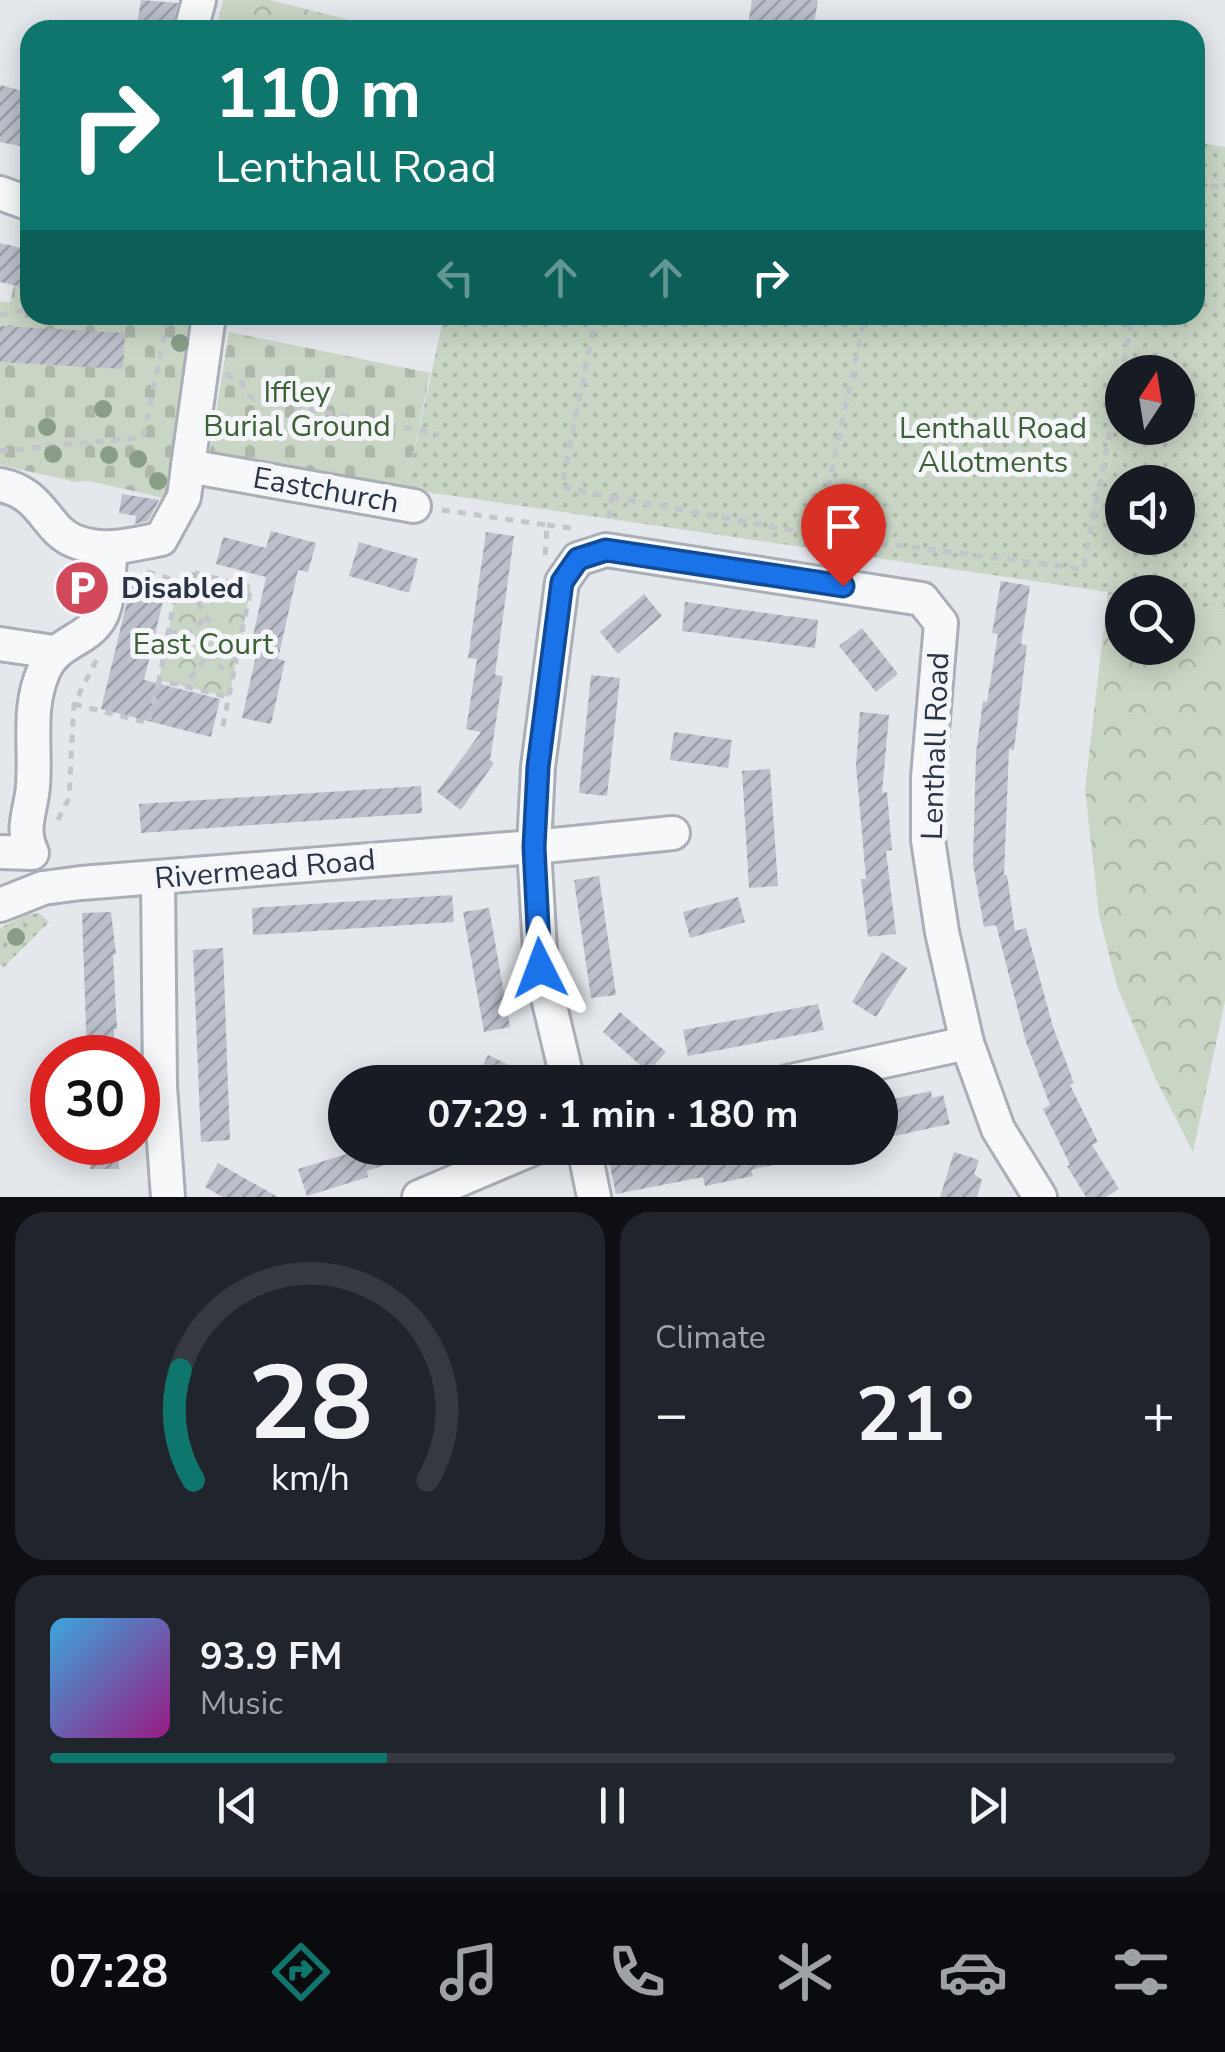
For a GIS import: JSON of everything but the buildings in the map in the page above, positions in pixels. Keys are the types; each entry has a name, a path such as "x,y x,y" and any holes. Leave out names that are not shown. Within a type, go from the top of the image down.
{"street":[{"path":"0,485 20,489 71,541 111,549 160,539 184,497 208,325"},
{"name":"Eastchurch","path":"188,466 414,506"},
{"path":"44,888 40,868 16,853 24,837 34,770 32,727 43,673 54,652 94,626 102,615 111,549"},
{"name":"Lenthall Road","path":"562,582 578,559 606,550 922,599 941,623 928,777 928,840 942,932 967,1044 998,1129 1040,1197"},
{"path":"562,582 538,767 534,847 540,968 564,1065"},
{"path":"0,644 54,652"},
{"name":"Rivermead Road","path":"0,905 44,888 673,832"},
{"path":"158,878 160,1086 168,1197"},
{"path":"868,1065 967,1044"},
{"path":"418,1197 494,1165"},
{"path":"587,1165 594,1197"}],"path":[{"path":"0,451 142,437 167,325"},
{"path":"594,325 562,487 818,535 1083,569 1131,325"},
{"path":"818,535 864,325"},
{"path":"204,369 241,381 254,400 439,434"},
{"path":"609,520 612,497"},
{"name":"Eastchurch","path":"414,506 548,525 544,575 562,582"},
{"path":"111,549 133,568 189,584"},
{"path":"185,686 205,655 215,629 204,616 189,584 191,572 250,587 222,730"},
{"path":"74,704 148,723 178,581"},
{"path":"16,853 50,834 69,798 74,704 108,638 102,615"},
{"path":"168,632 183,635 196,628 204,616"},
{"path":"205,655 234,677"},
{"path":"158,680 229,697"}],"green space":[{"path":"223,0 270,0 350,20 218,20"},
{"name":"Lenthall Road Allotments","path":"1205,144 1225,147 1225,610 1195,606 1195,575 1105,575 1105,592 406,489 442,325 1205,325"},
{"path":"14,285 20,286 20,325 201,325 177,501 0,465 0,301 10,303"},
{"name":"Iffley Burial Ground","path":"229,332 430,373 406,489 209,458"},
{"name":"East Court","path":"191,572 251,587 229,697 159,680 178,581 189,584"},
{"path":"1195,606 1225,610 1225,1001 1193,1152 1156,1080 1117,986 1099,915 1085,789 1105,618 1105,665 1195,665"},
{"path":"39,913 49,922 3,968 0,928"}],"place":[{"name":"Disabled","path":"82,588"}],"route":[{"path":"540,968 534,847 538,767 562,582 578,559 606,550 843,586"}]}
